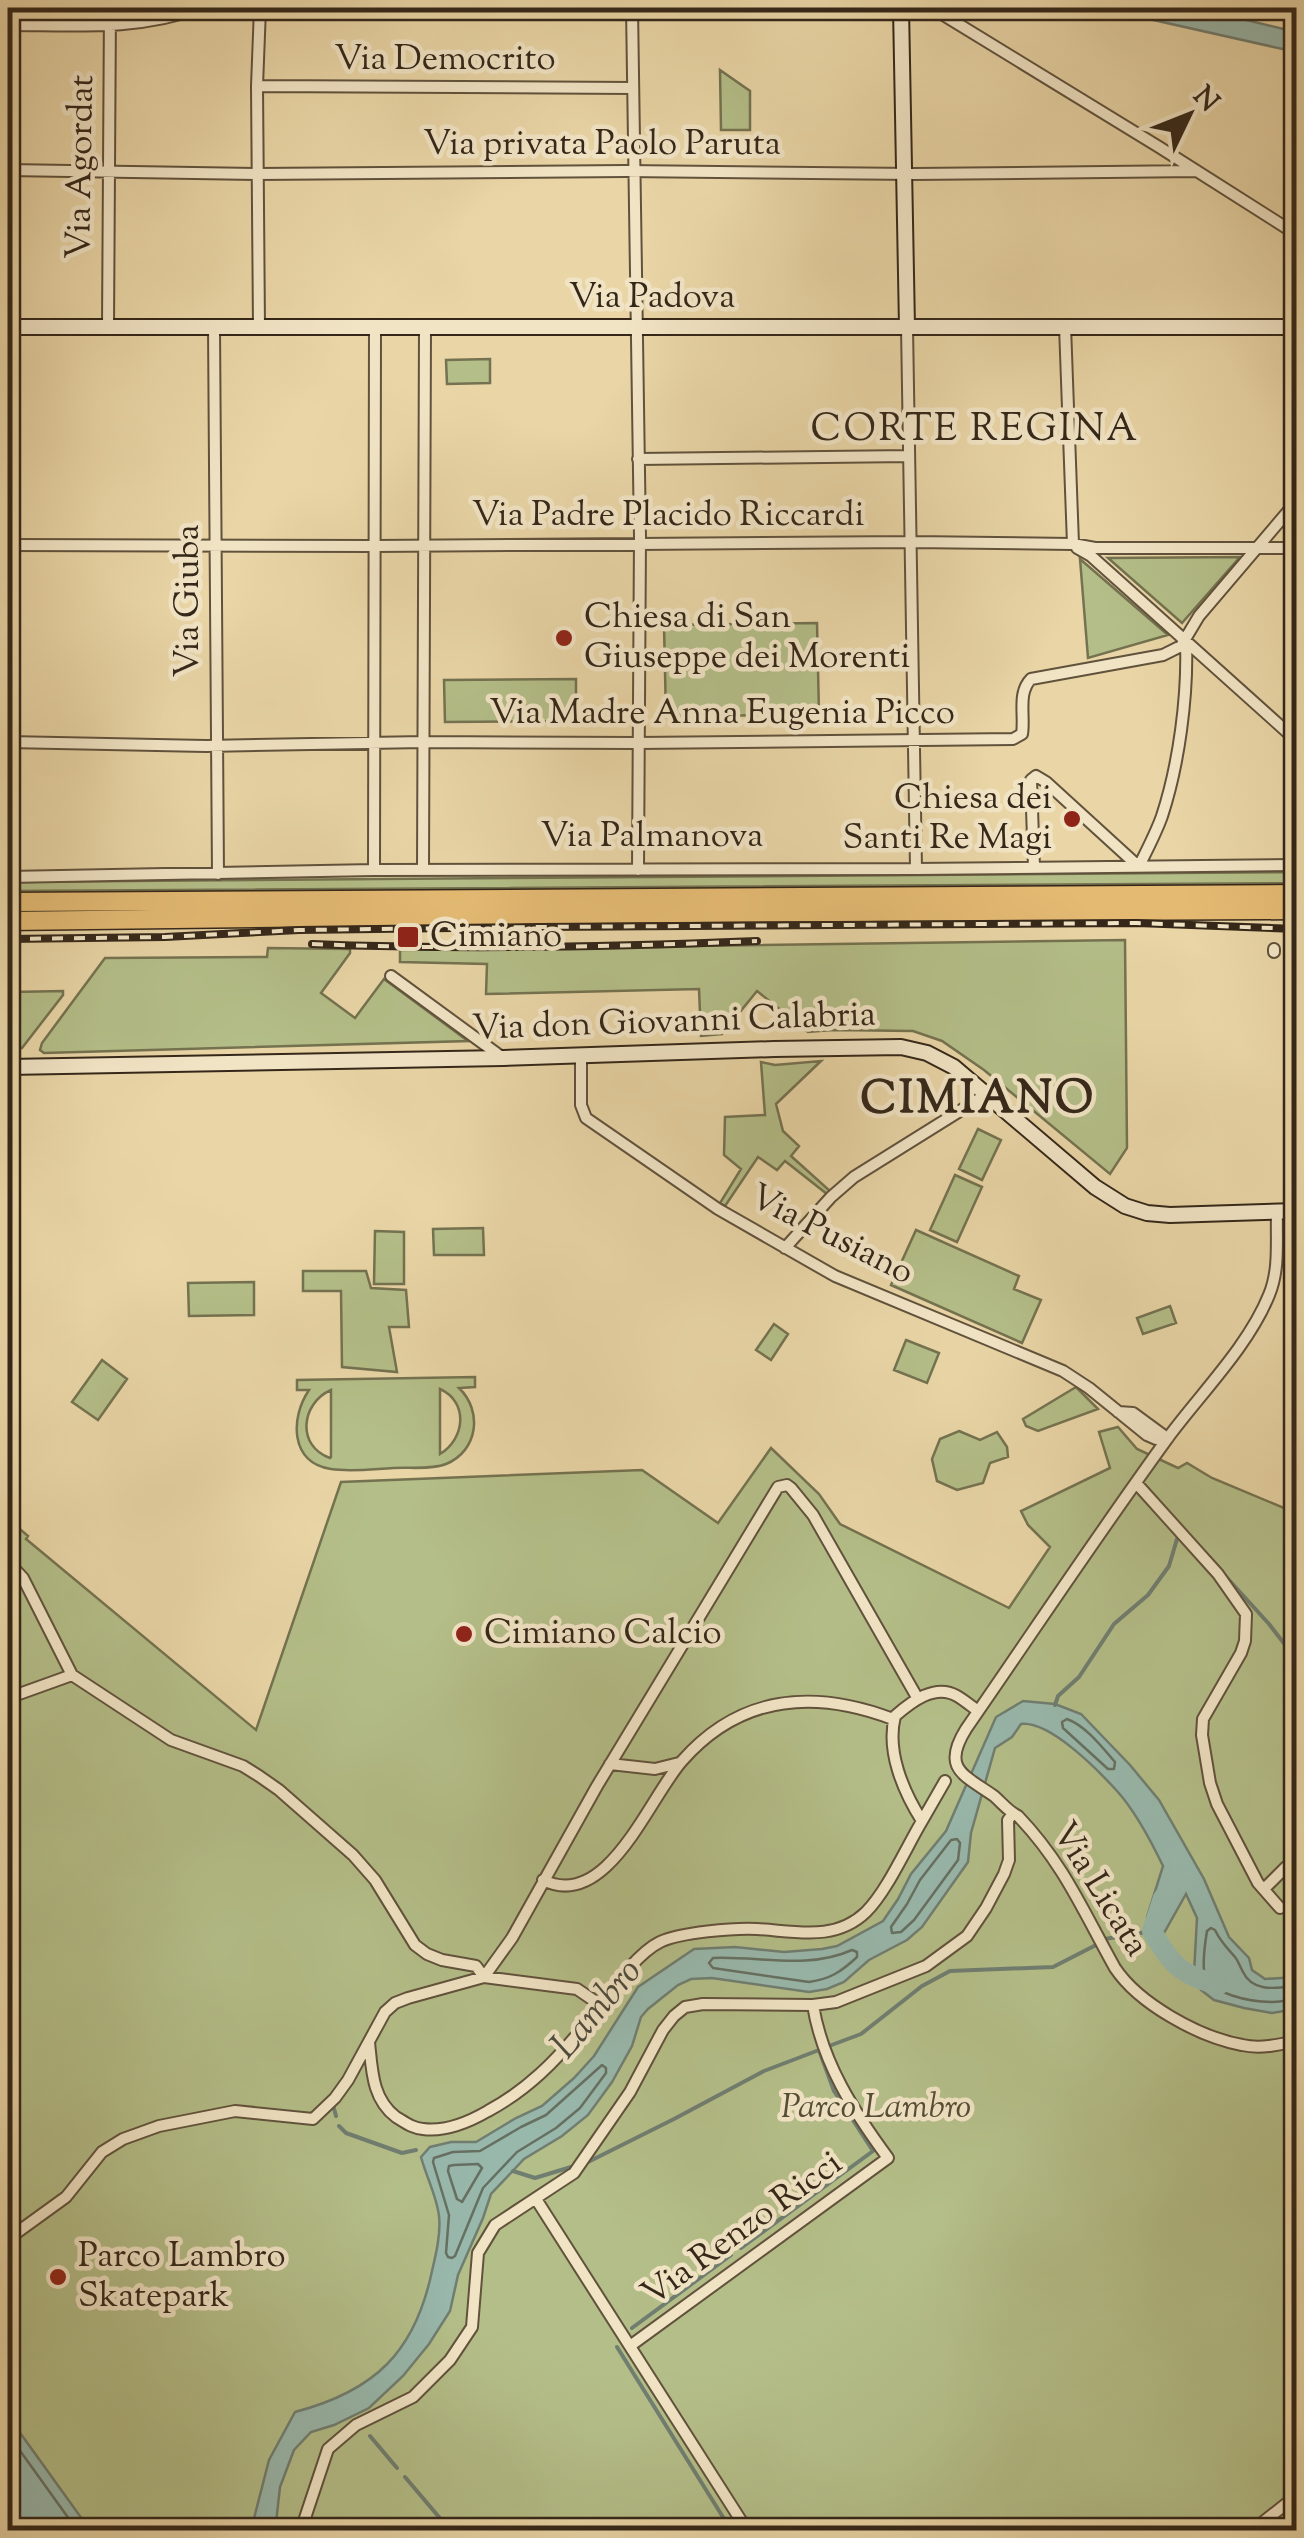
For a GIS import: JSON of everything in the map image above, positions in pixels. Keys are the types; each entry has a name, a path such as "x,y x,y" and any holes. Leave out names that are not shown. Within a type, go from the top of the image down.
{"highway":[{"name":"Via Palmanova","path":"8,902 1296,894"},
{"path":"8,921 1296,910"}],"street":[{"name":"Via Agordat","path":"108,328 110,8"},
{"path":"8,25 111,25 167,18 198,8"},
{"path":"260,8 260,328"},
{"path":"632,8 640,544 638,870"},
{"path":"901,8 916,869"},
{"path":"932,8 1296,234"},
{"name":"Via Democrito","path":"257,86 633,88"},
{"name":"Via privata Paolo Paruta","path":"8,170 258,174 1197,171"},
{"path":"1064,326 1074,544 1296,740"},
{"name":"Via Giuba","path":"214,327 218,874"},
{"path":"374,870 375,327"},
{"name":"Via Padova","path":"8,328 1296,327"},
{"path":"424,870 425,328"},
{"path":"638,458 910,456"},
{"path":"1034,868 1031,780 1036,776 1138,866 1162,816 1174,767 1186,675 1186,640 1199,616 1296,502"},
{"name":"Via Padre Placido Riccardi","path":"8,544 912,542 1074,544 1095,548 1296,548"},
{"name":"Via Madre Anna Eugenia Picco","path":"8,742 217,746 1010,740 1023,730 1022,695 1026,682 1035,677 1166,654 1186,640"},
{"name":"Via Palmanova","path":"8,876 1296,864"},
{"path":"391,976 503,1058"},
{"name":"Via don Giovanni Calabria","path":"11,1071 902,1047 942,1060 1100,1191 1125,1206 1163,1215 1296,1212"},
{"name":"Via Pusiano","path":"581,1056 581,1108 586,1118 710,1204 853,1284 1063,1370 1118,1412 1133,1412 1168,1438"},
{"path":"786,1248 854,1177 986,1094"},
{"name":"Via Licata","path":"1277,1212 1275,1276 1265,1304 1242,1342 1168,1438 978,1711 956,1748 956,1768 1022,1821 1058,1865 1121,1978 1145,2000 1180,2021 1242,2046 1296,2041"},
{"path":"1136,1484 1218,1574 1246,1614 1242,1652 1204,1719 1202,1735 1217,1804 1264,1889 1280,1908"},
{"path":"484,1977 512,1938 610,1764 775,1491 783,1485 792,1488 813,1516 918,1698"},
{"path":"8,1562 24,1578 72,1675 171,1740 243,1766 279,1790 353,1855 375,1880 415,1946 442,1960 476,1966 484,1977"},
{"path":"8,1698 72,1675"},
{"path":"922,1821 897,1766 893,1719 918,1698 934,1691 957,1696 978,1711"},
{"path":"543,1880 562,1887 574,1886 604,1868 628,1842 680,1763 731,1722 778,1704 812,1701 843,1703 893,1719"},
{"path":"610,1764 655,1769 680,1763"},
{"path":"368,2042 375,2090 386,2110 412,2128 432,2130 479,2116 527,2087 545,2070 656,1943 732,1929 826,1932 844,1927 866,1912 945,1781"},
{"path":"301,2530 328,2448 356,2425 413,2397 450,2360 472,2327 478,2253 494,2225 574,2173 630,2092 674,2016 686,2007 836,2002 926,1966 967,1936 1004,1874 1010,1856 1008,1820 1012,1814"},
{"path":"1264,1889 1286,1868"},
{"path":"8,2239 66,2197 102,2152 123,2139 160,2126 235,2111 313,2119 336,2098 379,2020 395,2003 484,1977 576,1989 599,2004"},
{"name":"Via Renzo Ricci","path":"630,2346 888,2158 856,2114 818,2034 813,2005"},
{"path":"536,2199 747,2530"},
{"path":"33,2222 42,2233"},
{"path":"1253,2530 1296,2496"}],"green space":[{"path":"1230,8 1296,8 1296,23"},
{"path":"720,70 750,91 750,130 721,130"},
{"path":"490,359 490,383 447,384 446,360"},
{"path":"1240,557 1182,623 1108,558"},
{"path":"1080,559 1168,635 1088,658"},
{"path":"817,623 819,714 666,717 664,625"},
{"path":"576,679 576,721 445,722 444,680"},
{"path":"1296,872 1296,883 8,891 8,882"},
{"path":"1125,940 1127,1148 1110,1174 984,1070 942,1041 913,1031 808,1032 757,991 722,1034 701,1036 699,989 486,994 487,964 400,962 400,950"},
{"path":"268,948 350,949 321,993 355,1018 384,979 468,1041 44,1053 40,1050 105,958 267,957"},
{"path":"63,991 22,1048 8,1049 12,992"},
{"path":"821,1061 776,1104 783,1131 799,1146 791,1156 830,1191 827,1194 785,1161 777,1170 758,1157 725,1206 720,1203 741,1169 724,1155 725,1117 765,1115 761,1062 775,1065"},
{"path":"978,1129 1001,1140 982,1180 959,1169"},
{"path":"955,1175 982,1187 957,1242 930,1230"},
{"path":"483,1228 484,1255 434,1255 433,1229"},
{"path":"916,1230 1019,1276 1014,1289 1041,1300 1022,1343 891,1285"},
{"path":"375,1231 404,1232 404,1284 374,1284"},
{"path":"303,1271 366,1271 371,1288 406,1290 409,1327 389,1327 397,1372 342,1367 341,1291 303,1291"},
{"path":"254,1282 254,1315 189,1316 188,1283"},
{"path":"1170,1306 1176,1323 1143,1334 1137,1318"},
{"path":"774,1324 788,1334 771,1360 756,1350"},
{"path":"906,1340 939,1353 927,1383 894,1370"},
{"path":"102,1360 127,1379 98,1420 72,1402"},
{"path":"475,1377 475,1387 459,1388 472,1408 471,1440 457,1458 434,1467 346,1470 318,1465 301,1449 298,1438 299,1413 309,1390 297,1390 297,1380","holes":["440,1389 456,1403 460,1421 455,1439 440,1454","331,1390 331,1457 330,1458 312,1444 306,1424 313,1404"]},
{"path":"1076,1387 1098,1409 1038,1431 1026,1426 1023,1419"},
{"name":"Parco Lambro","path":"1118,1427 1137,1449 1178,1468 1187,1463 1212,1478 1296,1513 1296,2530 8,2530 8,1519 28,1536 26,1539 256,1730 341,1482 642,1470 718,1523 771,1448 819,1494 840,1524 1009,1608 1050,1547 1028,1525 1021,1511 1110,1468 1099,1432"},
{"path":"959,1431 980,1440 997,1432 1007,1447 1008,1457 990,1463 983,1483 957,1490 937,1481 932,1459 940,1439"}],"water":[{"path":"1100,8 1197,8 1296,32 1296,52"},
{"path":"1023,1701 1055,1704 1081,1714 1130,1765 1159,1800 1204,1879 1229,1937 1249,1958 1252,1970 1265,1979 1296,1977 1296,2009 1272,2013 1244,2008 1214,2000 1201,1990 1194,1973 1197,1918 1186,1894 1164,1933 1147,1917 1163,1866 1131,1808 1059,1738 1033,1725 1021,1724 1012,1737 995,1748 971,1833 968,1862 922,1927 907,1940 827,1989 809,1992 712,1978 691,1979 648,2009 612,2082 588,2115 524,2159 491,2194 458,2275 450,2311 429,2344 369,2408 311,2432 294,2450 280,2487 273,2530 251,2530 269,2460 295,2412 369,2380 402,2346 415,2324 425,2299 439,2236 438,2209 421,2157 430,2147 476,2142 542,2106 594,2056 638,1987 694,1949 822,1949 837,1946 883,1921 911,1874 946,1831 996,1717"},
{"path":"8,2416 90,2530 8,2530"}],"waterway":[{"path":"1188,1535 1296,1659"},
{"path":"1055,1705 1114,1624 1148,1595 1169,1566 1177,1539"},
{"name":"Lambro","path":"1163,1898 1152,1931 1159,1943 1187,1973 1219,1985"},
{"path":"1105,1939 1152,1931"},
{"path":"829,2046 861,2034 922,1986 950,1971 1053,1967 1098,1944"},
{"path":"588,2162 764,2071 819,2050 834,2091 873,2151 741,2248"},
{"path":"333,2105 336,2116"},
{"path":"339,2126 346,2133 402,2153 416,2150"},
{"path":"513,2171 535,2178 571,2167"},
{"path":"632,2328 731,2255"},
{"path":"617,2347 731,2530"},
{"path":"370,2436 397,2468"},
{"path":"405,2477 450,2530"}],"railway":[{"path":"8,939 538,927 1137,923 1296,929"},
{"path":"312,944 535,947 757,941"}],"place":[{"name":"Chiesa di San Giuseppe dei Morenti","path":"564,638"},
{"name":"Chiesa dei Santi Re Magi","path":"1072,819"},
{"name":"Cimiano","path":"408,937"},
{"name":"Cimiano Calcio","path":"464,1634"},
{"name":"Parco Lambro Skatepark","path":"58,2277"}],"district":[{"name":"CORTE REGINA","path":"975,431"},
{"name":"CIMIANO","path":"978,1101"}]}
